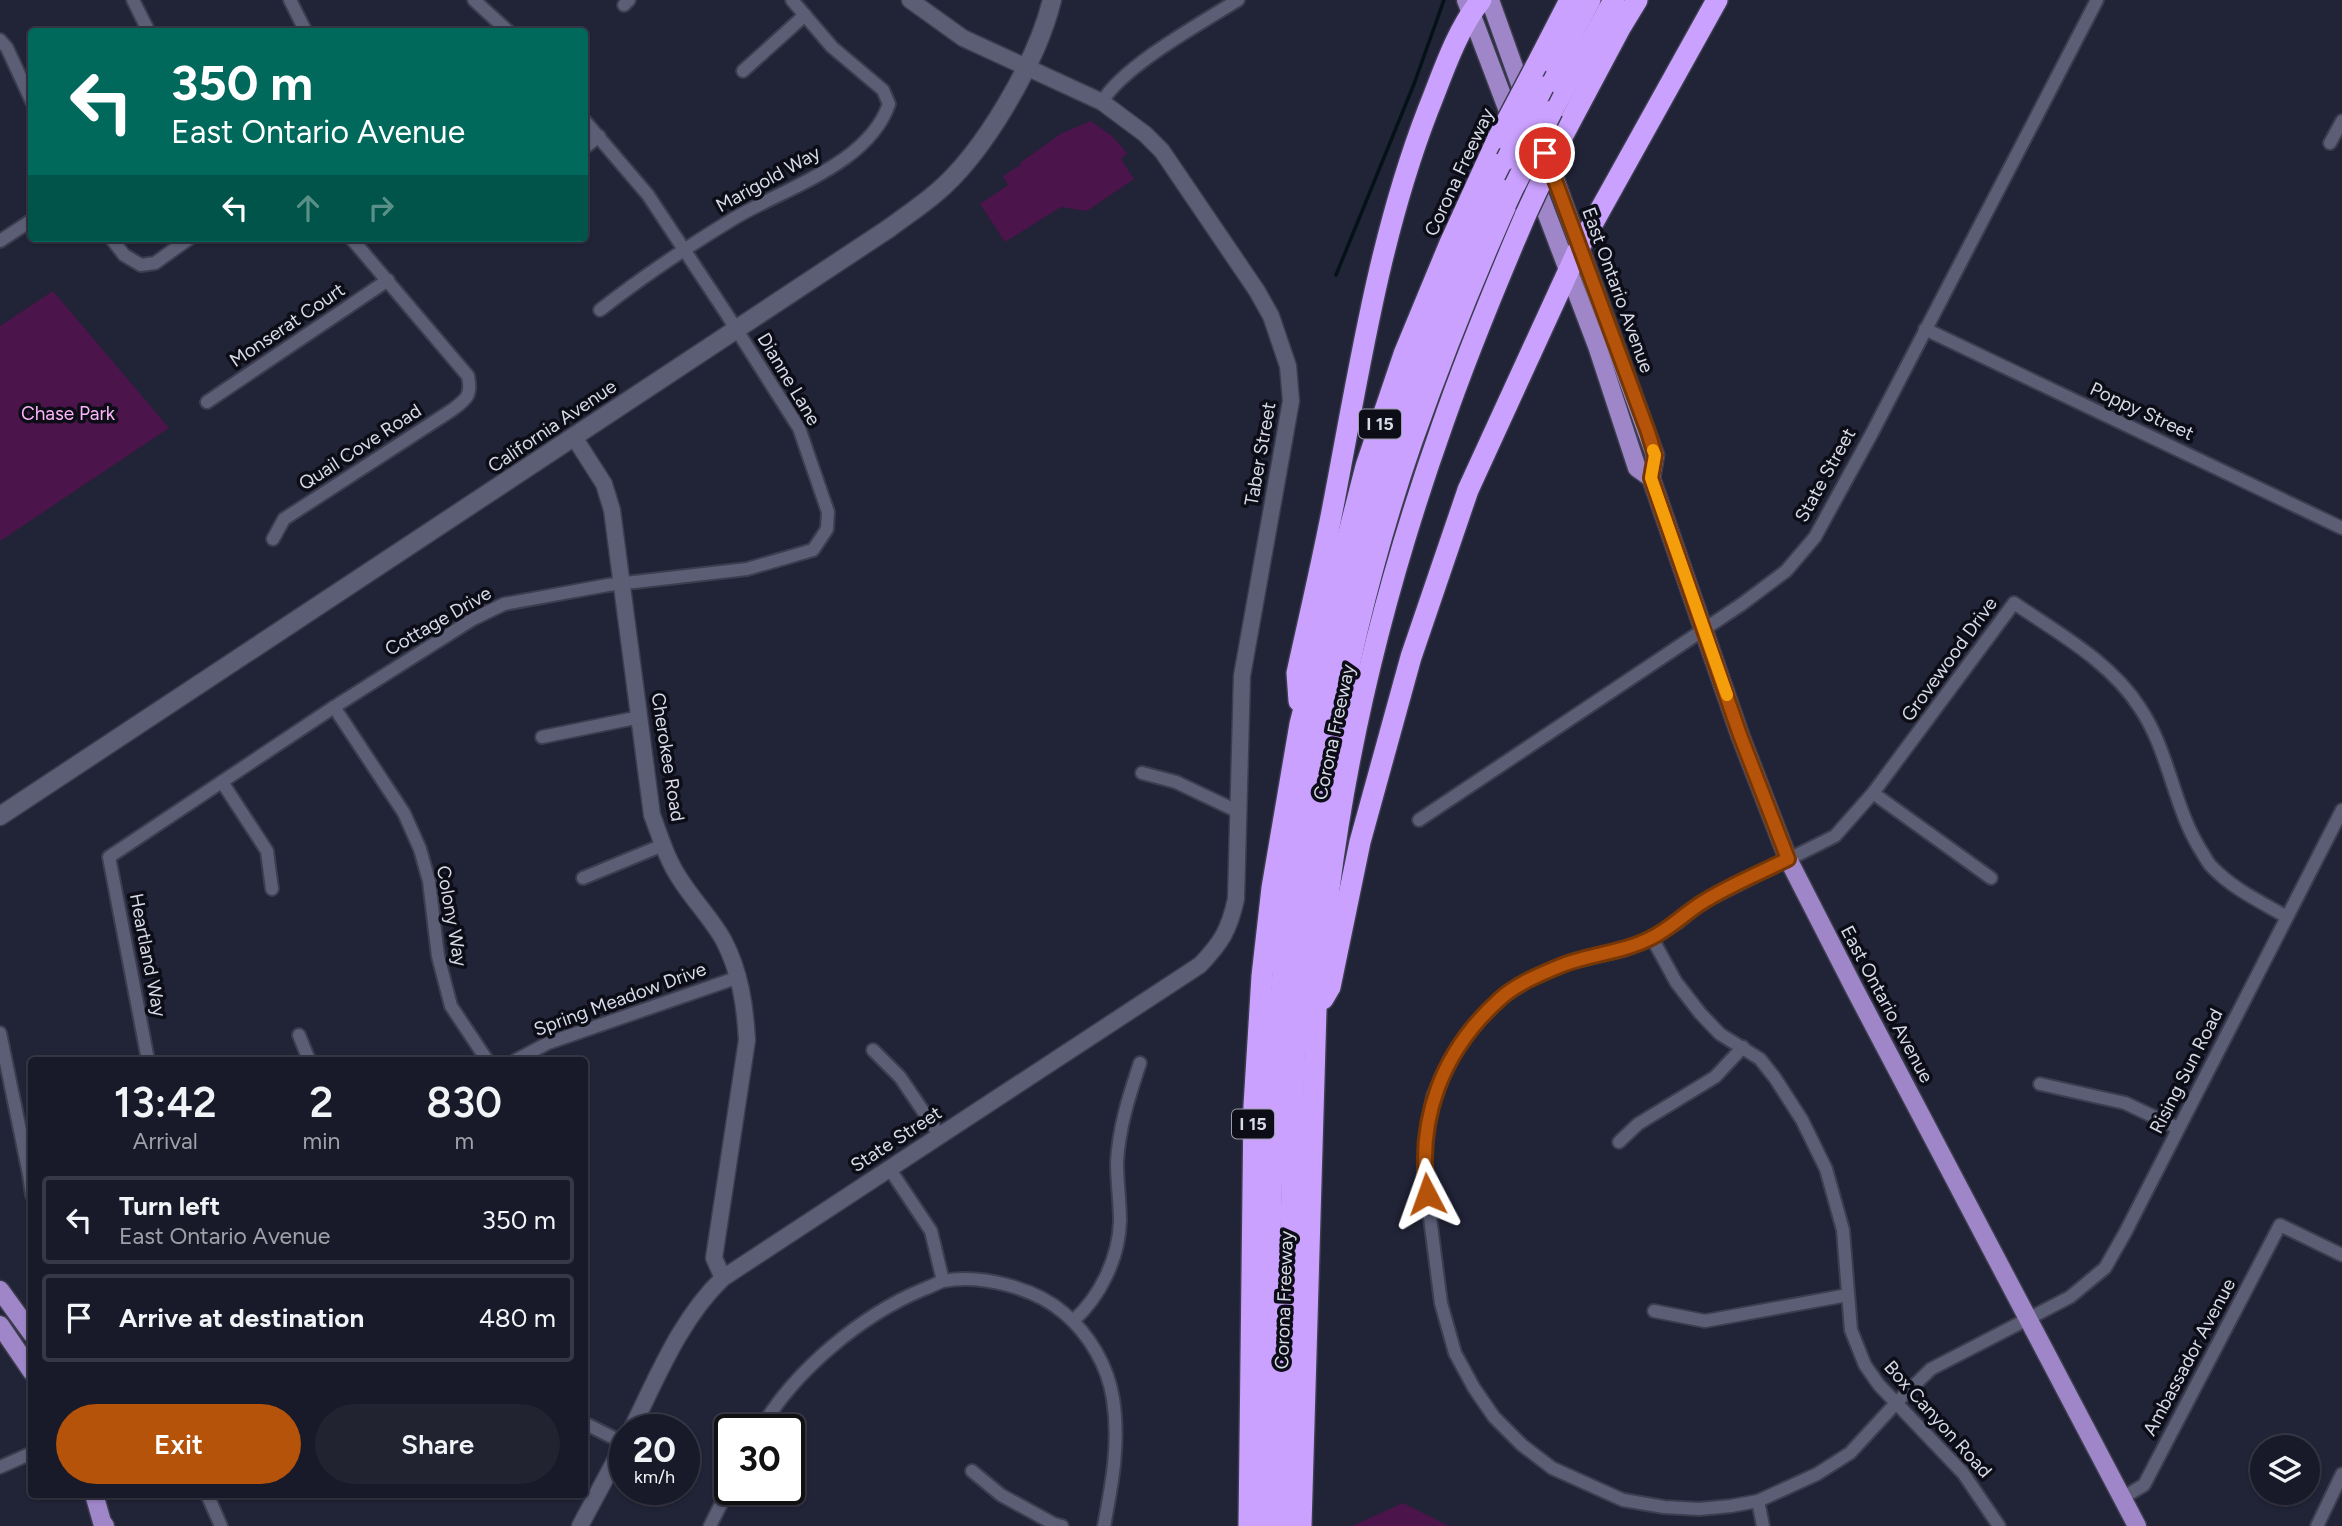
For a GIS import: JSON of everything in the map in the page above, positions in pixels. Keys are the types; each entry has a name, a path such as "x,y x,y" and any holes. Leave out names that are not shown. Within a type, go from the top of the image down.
{"highway":[{"name":"Corona Freeway","path":"1249,1526 1256,1067 1262,976 1272,888 1300,724 1370,453 1404,355 1450,243 1498,138 1570,0"},
{"path":"1266,1526 1271,1158 1278,1025 1292,884 1316,740 1350,589 1390,451 1421,360 1462,256 1507,159 1591,0"},
{"path":"1286,1526 1294,1075 1303,943 1339,715 1364,608 1397,490 1445,354 1515,185 1552,111 1614,0"},
{"name":"Corona Freeway","path":"1301,1526 1316,1010 1324,923 1343,797 1359,715 1390,586 1442,425 1479,326 1562,137 1637,0"},
{"path":"1316,1010 1330,987 1360,842 1411,657 1463,505 1580,248 1717,0"},
{"path":"1300,724 1297,673 1384,246 1418,136 1473,4"}],"main road":[{"name":"California Avenue","path":"0,816 888,229 937,192 970,157 1001,114 1025,68 1052,0"},
{"name":"East Ontario Avenue","path":"1490,0 1640,410 1655,455 1651,478 1740,735 1788,859 2137,1526"},
{"name":"East Ontario Avenue","path":"1473,4 1637,468 1651,478"},
{"path":"1605,372 1626,407 1640,410"},
{"path":"0,1290 28,1328"},
{"path":"0,1325 28,1366"},
{"path":"84,1498 90,1526"},
{"path":"95,1498 102,1522 108,1526"},
{"path":"104,1498 108,1526"}],"street":[{"path":"133,0 147,28"},
{"path":"290,0 304,28"},
{"path":"474,0 505,28"},
{"path":"743,72 805,15 792,0"},
{"name":"Taber Street","path":"910,0 963,38 1102,102 1145,134 1173,165 1272,316 1288,366 1291,401 1242,677 1236,899 1230,925"},
{"path":"1102,102 1108,92 1145,60 1238,0"},
{"name":"State Street","path":"1419,820 1705,630 1786,571 1815,537 1872,433 2097,0"},
{"name":"Marigold Way","path":"600,310 632,285 760,203 830,168 869,136 884,119 889,104 883,90 832,47 805,15"},
{"path":"0,40 7,48 28,93"},
{"path":"2330,143 2342,121"},
{"name":"Dianne Lane","path":"588,124 648,195 799,428 828,512 827,529"},
{"path":"588,145 599,136"},
{"path":"0,241 28,223"},
{"path":"114,242 124,255 141,265 155,263 184,242"},
{"path":"355,242 388,280"},
{"name":"Quail Cove Road","path":"273,539 284,519 452,410 465,400 470,389 468,376 388,280"},
{"name":"Monserat Court","path":"207,402 388,280"},
{"name":"Poppy Street","path":"1925,329 2342,528"},
{"name":"Cherokee Road","path":"573,437 604,484 612,510 652,815 679,878 723,940 739,977 745,1006 747,1040 713,1258 723,1278"},
{"name":"Cottage Drive","path":"109,857 334,707 472,619 504,604 623,583 747,569 813,550 827,529"},
{"name":"Grovewood Drive","path":"1758,1501 1699,1509 1664,1507 1623,1500 1552,1468 1522,1445 1494,1417 1474,1388 1455,1353 1441,1303 1424,1171 1433,1096 1450,1060 1472,1028 1501,998 1529,980 1564,964 1623,950 1652,938 1677,923 1701,903 1835,836 1873,793 2014,603 2109,671 2126,688 2154,734 2188,829 2211,866 2241,891 2287,917"},
{"name":"Colony Way","path":"334,707 404,813 420,849 429,881 438,956 451,1006 485,1057"},
{"path":"542,737 640,717"},
{"path":"1142,773 1176,782 1237,811"},
{"path":"222,782 267,851 272,890"},
{"path":"1873,793 1991,878"},
{"name":"Rising Sun Road","path":"1758,1501 1817,1474 1850,1453 1931,1369 2070,1297 2105,1268 2342,810"},
{"path":"583,878 663,845"},
{"name":"Heartland Way","path":"109,857 148,1057"},
{"name":"State Street","path":"639,1414 676,1342 708,1292 723,1278 1200,965 1220,944 1230,925"},
{"name":"Box Canyon Road","path":"1652,938 1676,982 1700,1013 1720,1034 1760,1059 1802,1120 1826,1169 1843,1230 1851,1330 1865,1365 1880,1385 1963,1473 1999,1526"},
{"name":"Spring Meadow Drive","path":"522,1057 548,1043 739,977"},
{"path":"0,1033 3,1065 28,1170"},
{"path":"299,1035 308,1057"},
{"path":"1619,1142 1638,1124 1714,1077 1743,1047"},
{"path":"873,1049 900,1077 940,1136"},
{"path":"1073,1321 1102,1284 1114,1255 1120,1223 1117,1163 1122,1118 1140,1063"},
{"path":"2040,1084 2125,1103 2178,1128"},
{"path":"889,1168 931,1231 943,1282"},
{"name":"Ambassador Avenue","path":"2122,1498 2144,1485 2280,1225 2342,1255"},
{"path":"772,1414 789,1390 822,1354 865,1322 904,1298 943,1282 997,1283 1027,1291 1051,1302 1073,1321 1089,1339 1101,1359 1113,1397 1116,1434 1114,1475 1104,1526"},
{"path":"1654,1311 1705,1321 1848,1295"},
{"path":"588,1425 609,1436"},
{"path":"0,1467 28,1455"},
{"path":"580,1526 609,1471"},
{"path":"972,1471 1001,1494 1062,1526"},
{"path":"2317,1526 2342,1474"},
{"path":"209,1498 221,1526"},
{"path":"1758,1501 1763,1526"},
{"path":"710,1526 720,1505"}],"green space":[{"path":"1091,121 1113,137 1127,153 1121,159 1134,179 1087,211 1061,207 1005,242 980,204 1008,185 1003,176 1018,166 1019,168 1021,162 1062,133"},
{"name":"Chase Park","path":"53,291 169,428 0,541 0,326"},
{"path":"1403,1503 1449,1526 1352,1526"}],"waterway":[{"path":"1336,275 1414,84 1444,0"}],"slow traffic":[{"path":"1653,450 1655,455 1651,478 1727,695"}],"route":[{"path":"1427,1194 1425,1154 1433,1096 1450,1060 1472,1028 1501,998 1529,980 1564,964 1623,950 1652,938 1677,923 1701,903 1788,859 1740,735 1651,478 1655,455 1640,410 1545,153"}]}
